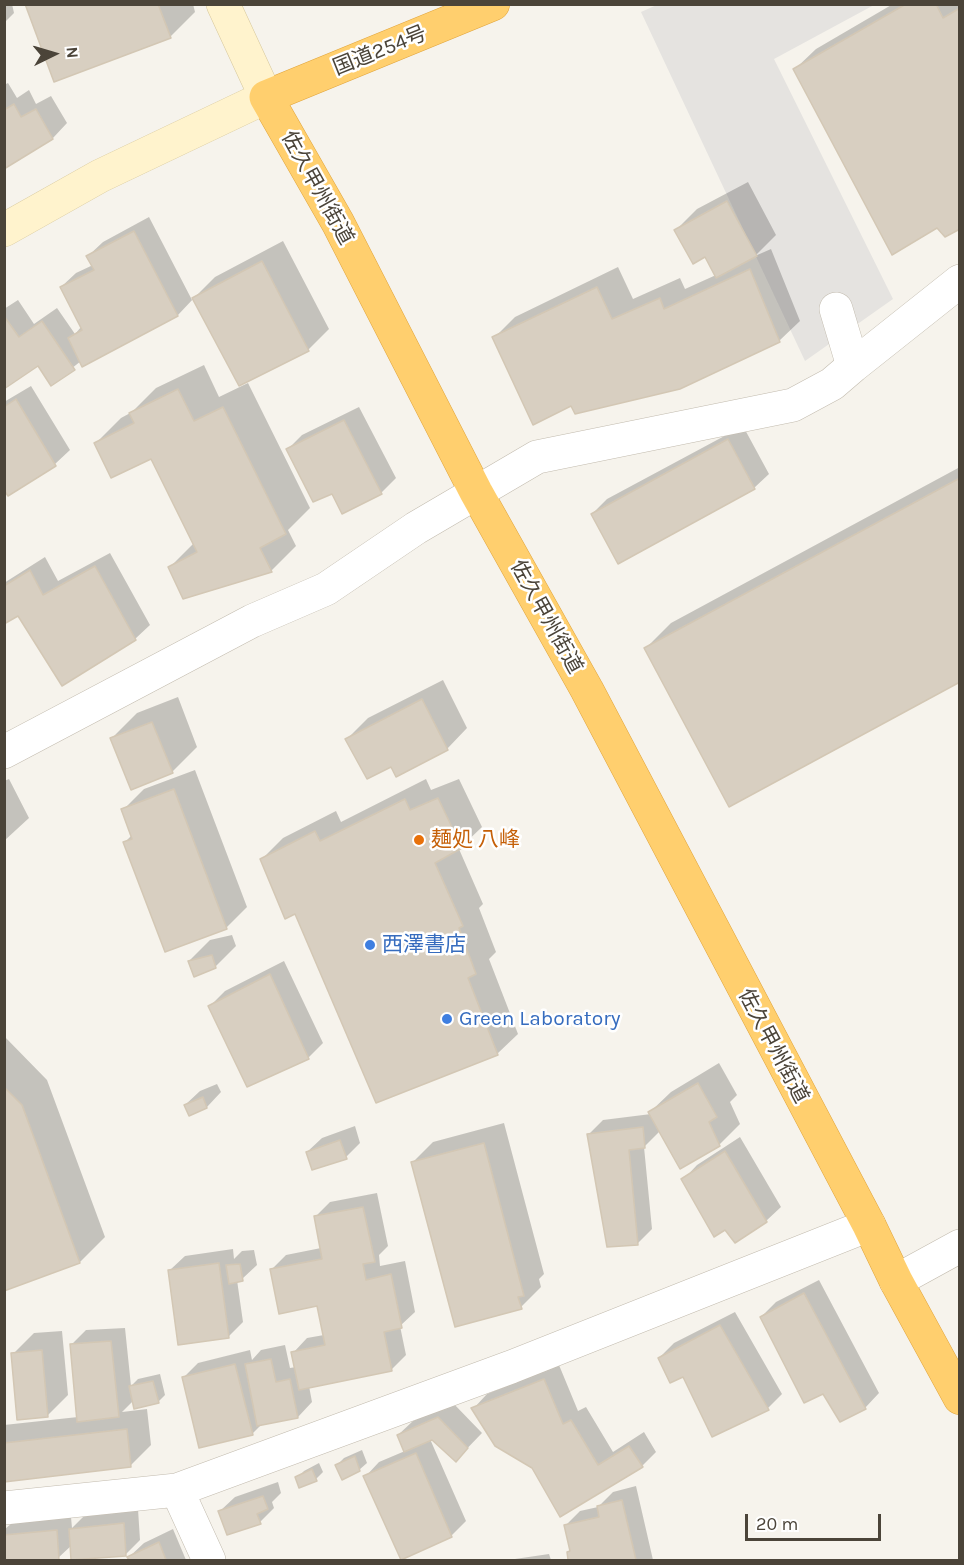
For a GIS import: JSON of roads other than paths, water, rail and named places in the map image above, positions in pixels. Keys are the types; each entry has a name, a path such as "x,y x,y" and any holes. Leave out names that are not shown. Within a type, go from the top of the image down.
{"highway":[{"name":"国道254号","path":"266,97 494,4"},
{"name":"佐久甲州街道","path":"266,97 338,223 476,492 587,690 869,1225 896,1281 960,1398"}],"main road":[{"path":"4,230 100,176 266,97 223,4"}],"street":[{"path":"4,752 252,621 326,589 416,528 537,457 793,405 832,384 960,281"},
{"path":"837,309 853,366"},
{"path":"4,1508 177,1490 511,1367 869,1225"},
{"path":"896,1281 960,1246"},
{"path":"177,1490 209,1560"}],"place":[{"name":"麺処 八峰","path":"419,840"},
{"name":"西澤書店","path":"370,945"},
{"name":"Green Laboratory","path":"447,1019"}]}
